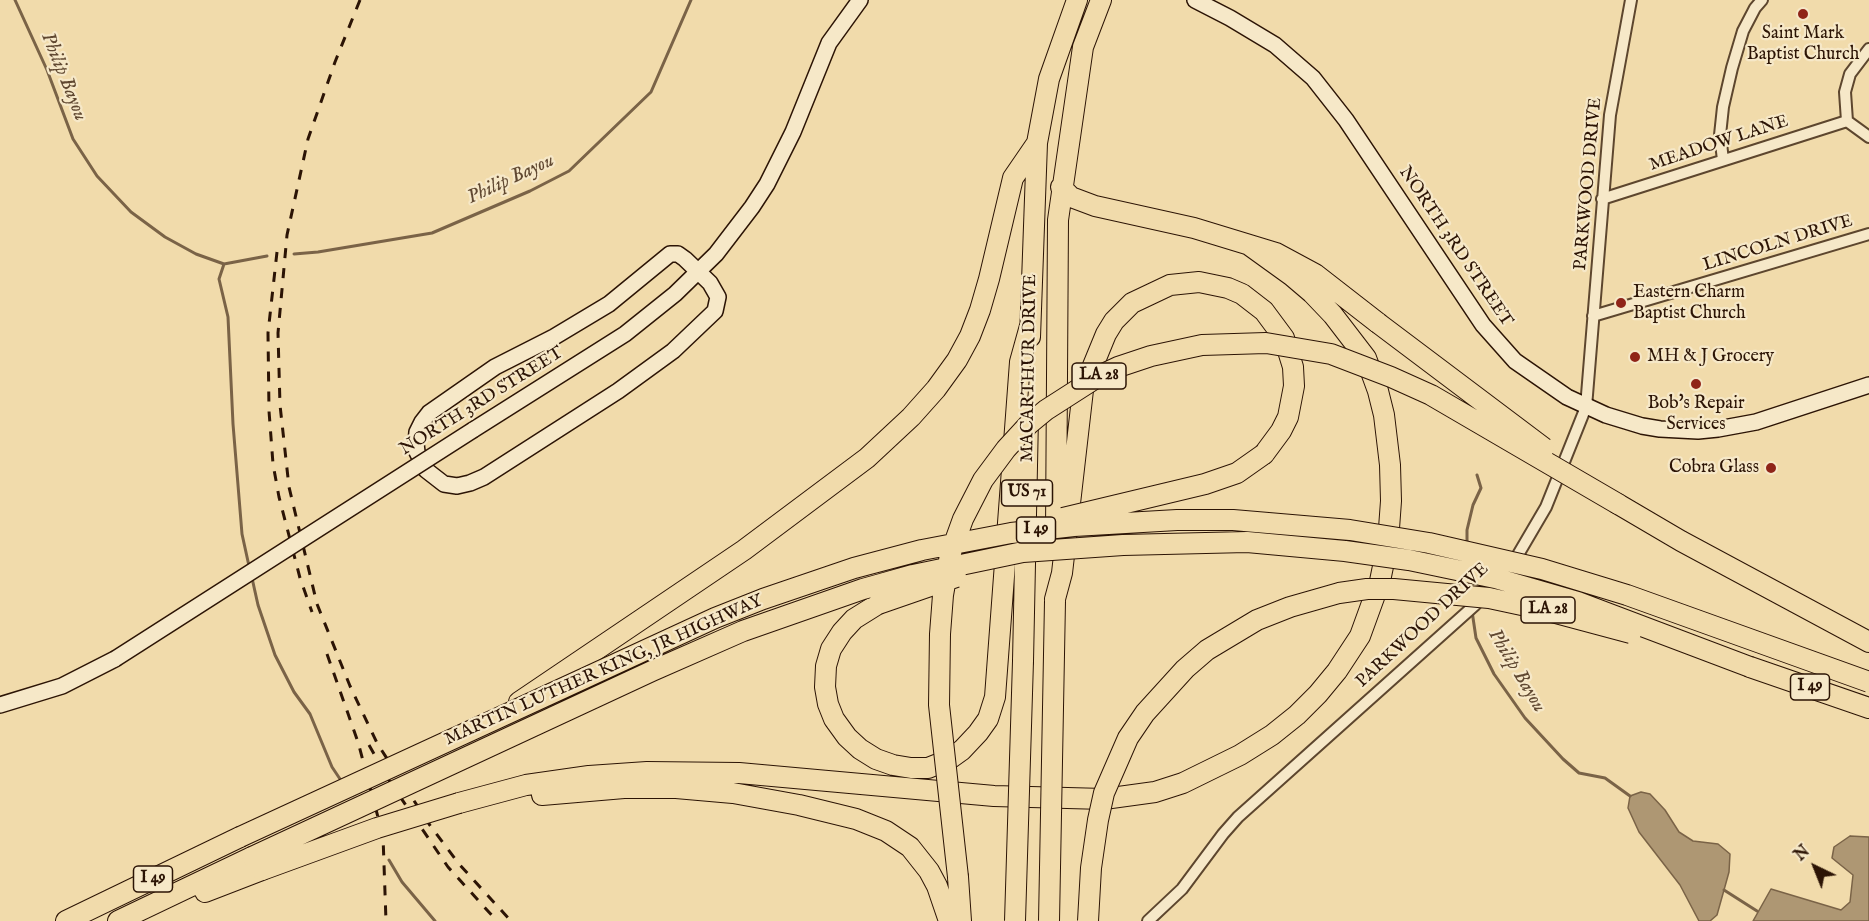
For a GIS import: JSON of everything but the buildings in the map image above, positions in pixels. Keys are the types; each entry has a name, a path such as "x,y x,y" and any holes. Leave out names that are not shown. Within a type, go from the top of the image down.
{"highway":[{"name":"MACARTHUR DRIVE","path":"1015,921 1030,326 1037,143 1049,79 1077,0"},
{"name":"MACARTHUR DRIVE","path":"1049,921 1055,600 1058,220 1083,48 1101,0"},
{"path":"1083,48 1108,0"},
{"path":"484,725 744,550 867,458 936,389 957,360 980,310 1013,178 1037,143"},
{"path":"1061,187 1071,197 1095,206 1194,228 1276,253 1315,274 1618,504 1681,541 1869,642"},
{"path":"132,921 257,863 526,785 590,776 647,772 739,773 994,796 1075,799 1124,797 1155,792 1210,771 1272,735 1297,715 1337,671 1360,636 1380,581 1388,542 1391,501 1390,465 1384,415 1366,358 1346,330 1312,293 1249,245"},
{"path":"1011,533 1072,515 1205,484 1237,473 1264,454 1288,417 1294,386 1293,368 1284,338 1264,311 1242,294 1228,288 1199,282 1170,285 1132,303 1122,312 1106,334 1083,390 1062,573 1055,600"},
{"path":"1023,552 878,604 854,619 831,649 826,666 825,687 828,704 834,719 847,737 868,754 893,765 928,768 948,760 962,750 988,719 995,697 1020,362 1030,326"},
{"name":"LA 28","path":"961,921 939,705 940,634 950,555 963,519 983,480 1006,449 1029,424 1077,389 1118,367 1150,356 1202,345 1266,343 1331,354 1431,395 1618,504"},
{"name":"MARTIN LUTHER KING, JR HIGHWAY","path":"66,921 240,837 715,618 763,599 874,563 949,544 1011,533 1204,519 1350,530 1404,538 1522,564 1627,595 1869,682"},
{"name":"MARTIN LUTHER KING, JR HIGHWAY","path":"118,921 257,863 692,652 743,631 873,586 913,575 1023,552 1123,545 1247,542 1346,551 1409,560 1496,578 1578,602 1750,667 1869,708"},
{"name":"LA 28","path":"1088,921 1091,868 1098,820 1104,793 1128,738 1166,689 1207,650 1257,620 1290,607 1339,593 1367,589 1421,591 1489,598 1545,610 1750,667"},
{"path":"459,803 596,790 650,788 734,793 799,805 872,824 899,838 910,847 929,871 938,886 949,921"}],"street":[{"name":"NORTH 3RD STREET","path":"0,705 62,686 115,659 625,334 675,294 699,272 733,234 766,184 793,132 829,43 860,0"},
{"name":"NORTH 3RD STREET","path":"1195,0 1275,45 1313,78 1346,120 1497,344 1534,375 1586,407 1627,422 1660,429 1718,429 1756,422 1869,385"},
{"name":"PARKWOOD DRIVE","path":"1148,921 1182,889 1238,817 1475,605 1509,569 1529,539 1546,507 1586,407 1610,115 1631,0"},
{"path":"1724,160 1720,135 1723,107 1732,68 1743,32 1755,8 1762,0"},
{"path":"1869,49 1850,74 1845,92 1846,121 1869,137"},
{"name":"MEADOW LANE","path":"1602,200 1846,121"},
{"name":"LINCOLN DRIVE","path":"1593,316 1869,234"},
{"path":"670,254 678,254 699,272 715,290 718,297 715,312 673,351 647,371 522,453 470,483 457,486 444,484 426,471 417,452 417,432 429,412 495,367 609,304 670,254"}],"shaded area":[{"path":"1641,792 1650,794 1665,810 1679,832 1693,841 1718,844 1730,854 1729,872 1717,915 1710,921 1699,921 1680,885 1639,832 1628,808 1630,796"},
{"path":"1850,836 1869,837 1869,921 1753,921 1771,889 1841,910 1850,902 1853,875 1832,858 1834,847"}],"waterway":[{"name":"Philip Bayou","path":"15,0 47,70 73,139 97,176 131,212 165,237 196,254 224,264 267,256"},
{"name":"Philip Bayou","path":"294,254 432,233 530,191 569,171 651,92 691,0"},
{"path":"224,264 219,279 228,317 233,424 242,534 249,566"},
{"name":"Philip Bayou","path":"1467,544 1467,530 1473,505 1481,488 1477,475"},
{"path":"252,578 258,605 275,655 294,692 310,714 332,767 342,782"},
{"name":"Philip Bayou","path":"1472,611 1476,638 1494,674 1525,718 1579,773 1605,778 1630,796"},
{"path":"389,860 402,882 435,921"},
{"name":"Philip Bayou","path":"1724,890 1757,911"}],"railway":[{"path":"360,0 308,139 287,235 278,333 280,405 289,487 317,604 350,686 377,743 429,824 459,864 511,921"},
{"path":"277,252 268,333 269,411 273,464 300,578 312,612"},
{"path":"327,654 358,742 383,836 386,921"},
{"path":"369,745 390,782 448,867 497,921"}],"place":[{"name":"Saint Mark Baptist Church","path":"1803,14"},
{"name":"Eastern Charm Baptist Church","path":"1621,303"},
{"name":"MH & J Grocery","path":"1635,357"},
{"name":"Bob's Repair Services","path":"1696,384"},
{"name":"Cobra Glass","path":"1771,468"}]}
